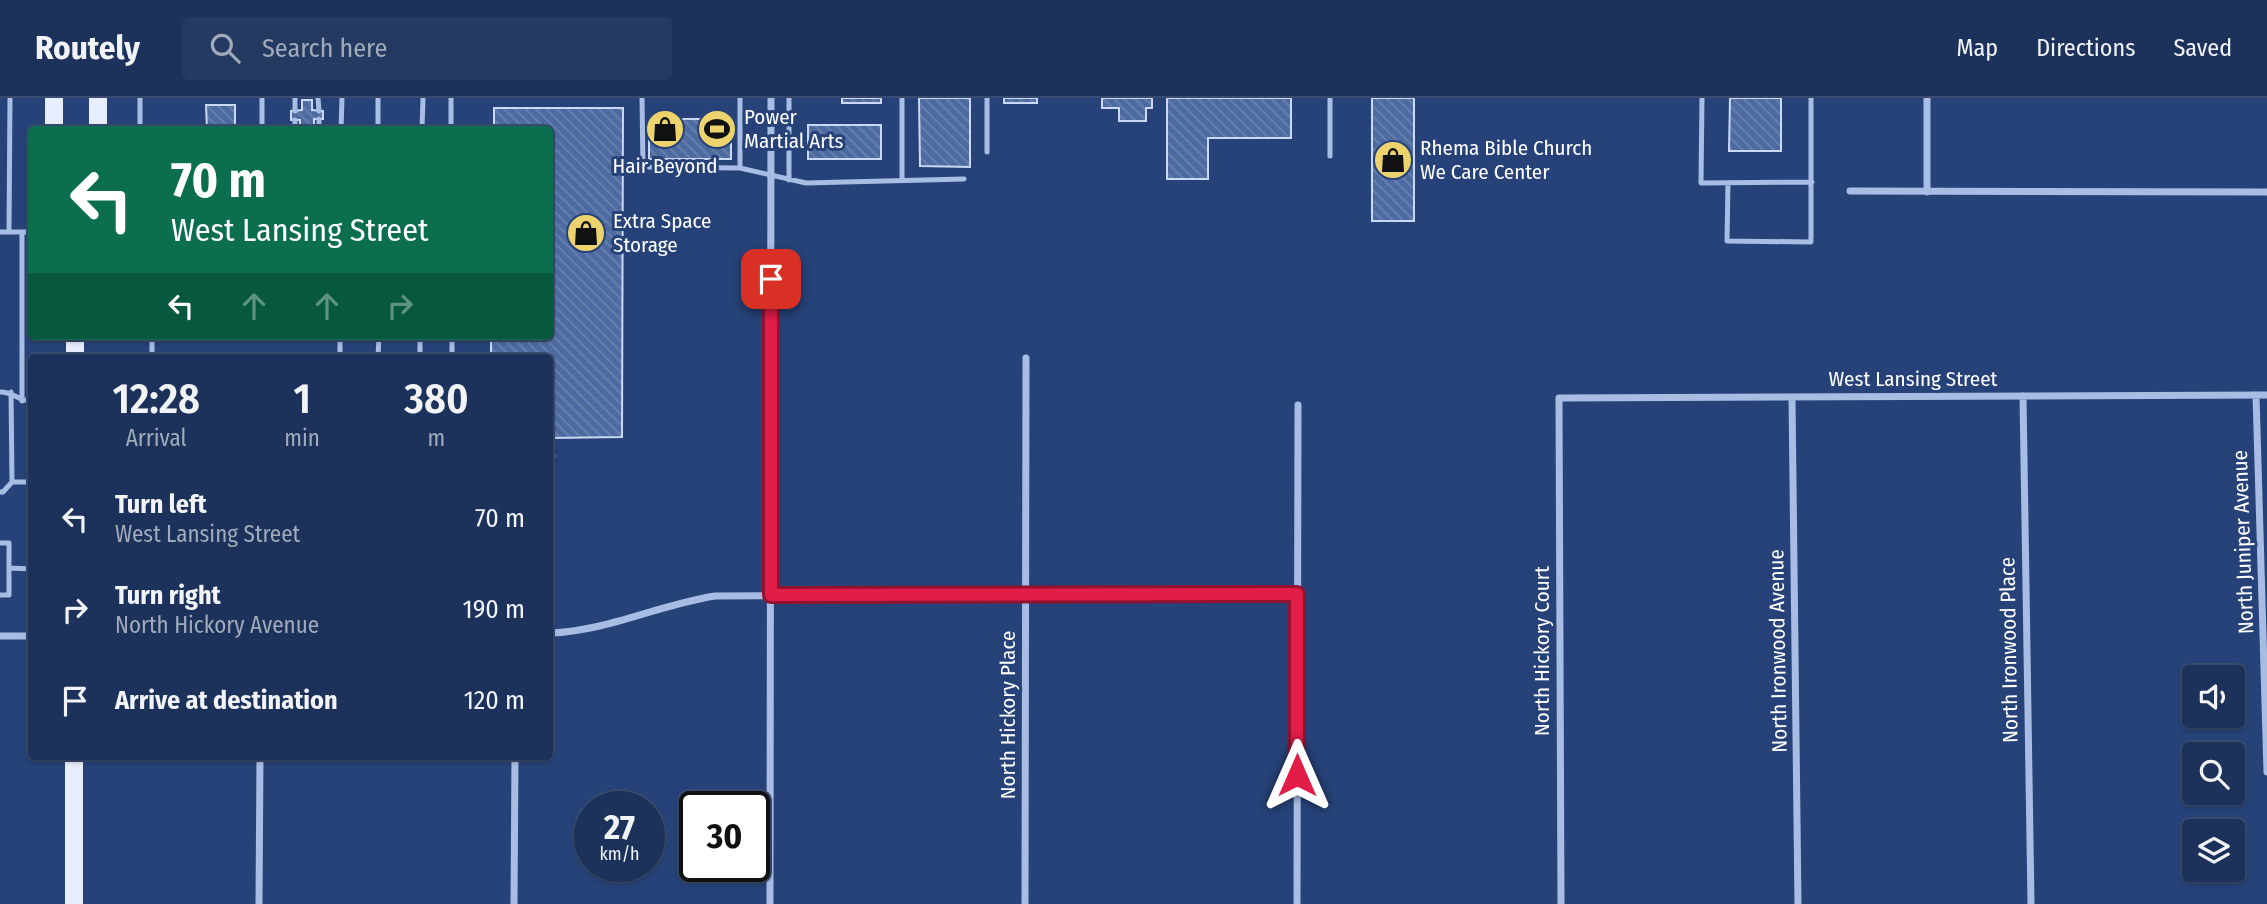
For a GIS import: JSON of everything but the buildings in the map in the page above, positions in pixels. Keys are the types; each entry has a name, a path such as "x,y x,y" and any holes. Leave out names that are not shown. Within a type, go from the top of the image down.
{"main road":[{"path":"54,98 54,126"},
{"path":"98,98 98,126"},
{"path":"74,760 74,904"}],"street":[{"path":"770,904 771,98"},
{"path":"1927,98 1927,191"},
{"path":"1850,191 2267,192"},
{"name":"North Hickory Place","path":"1025,904 1026,358"},
{"name":"North Juniper Avenue","path":"2256,395 2267,772"},
{"name":"West Lansing Street","path":"1559,398 2267,395"},
{"name":"North Ironwood Place","path":"2023,396 2031,904"},
{"name":"North Ironwood Avenue","path":"1792,397 1798,904"},
{"name":"North Hickory Court","path":"1559,398 1560,904"},
{"path":"1297,405 1297,904"},
{"path":"553,633 602,627 661,608 695,600 732,596 1297,594"},
{"path":"0,636 28,636"},
{"path":"259,904 260,760"},
{"path":"514,904 515,760"}],"lane":[{"path":"9,232 10,98"},
{"path":"139,98 140,126"},
{"path":"262,98 262,126"},
{"path":"295,98 295,111"},
{"path":"318,98 319,111"},
{"path":"341,126 342,98"},
{"path":"378,98 378,126"},
{"path":"422,126 423,98"},
{"path":"451,98 451,126"},
{"path":"642,98 643,167 740,169 806,183 964,179"},
{"path":"740,98 740,169"},
{"path":"789,98 789,180"},
{"path":"902,98 902,179"},
{"path":"987,98 987,152"},
{"path":"1330,98 1330,156"},
{"path":"1702,98 1701,183 1812,182"},
{"path":"1728,183 1727,241 1811,242 1811,98"},
{"path":"319,119 319,126"},
{"path":"295,120 295,126"},
{"path":"0,232 28,232"},
{"path":"22,232 22,401"},
{"path":"0,392 11,392 22,401 28,401"},
{"path":"0,492 12,482 11,392"},
{"path":"12,482 28,482"},
{"path":"0,543 9,542 9,595 0,595"},
{"path":"9,568 28,569"}],"place":[{"name":"Hair Beyond","path":"665,129"},
{"name":"Power Martial Arts","path":"717,129"},
{"name":"Rhema Bible Church We Care Center","path":"1393,160"},
{"name":"Extra Space Storage","path":"586,233"}],"route":[{"path":"771,279 771,595 1297,594 1297,775"}]}
